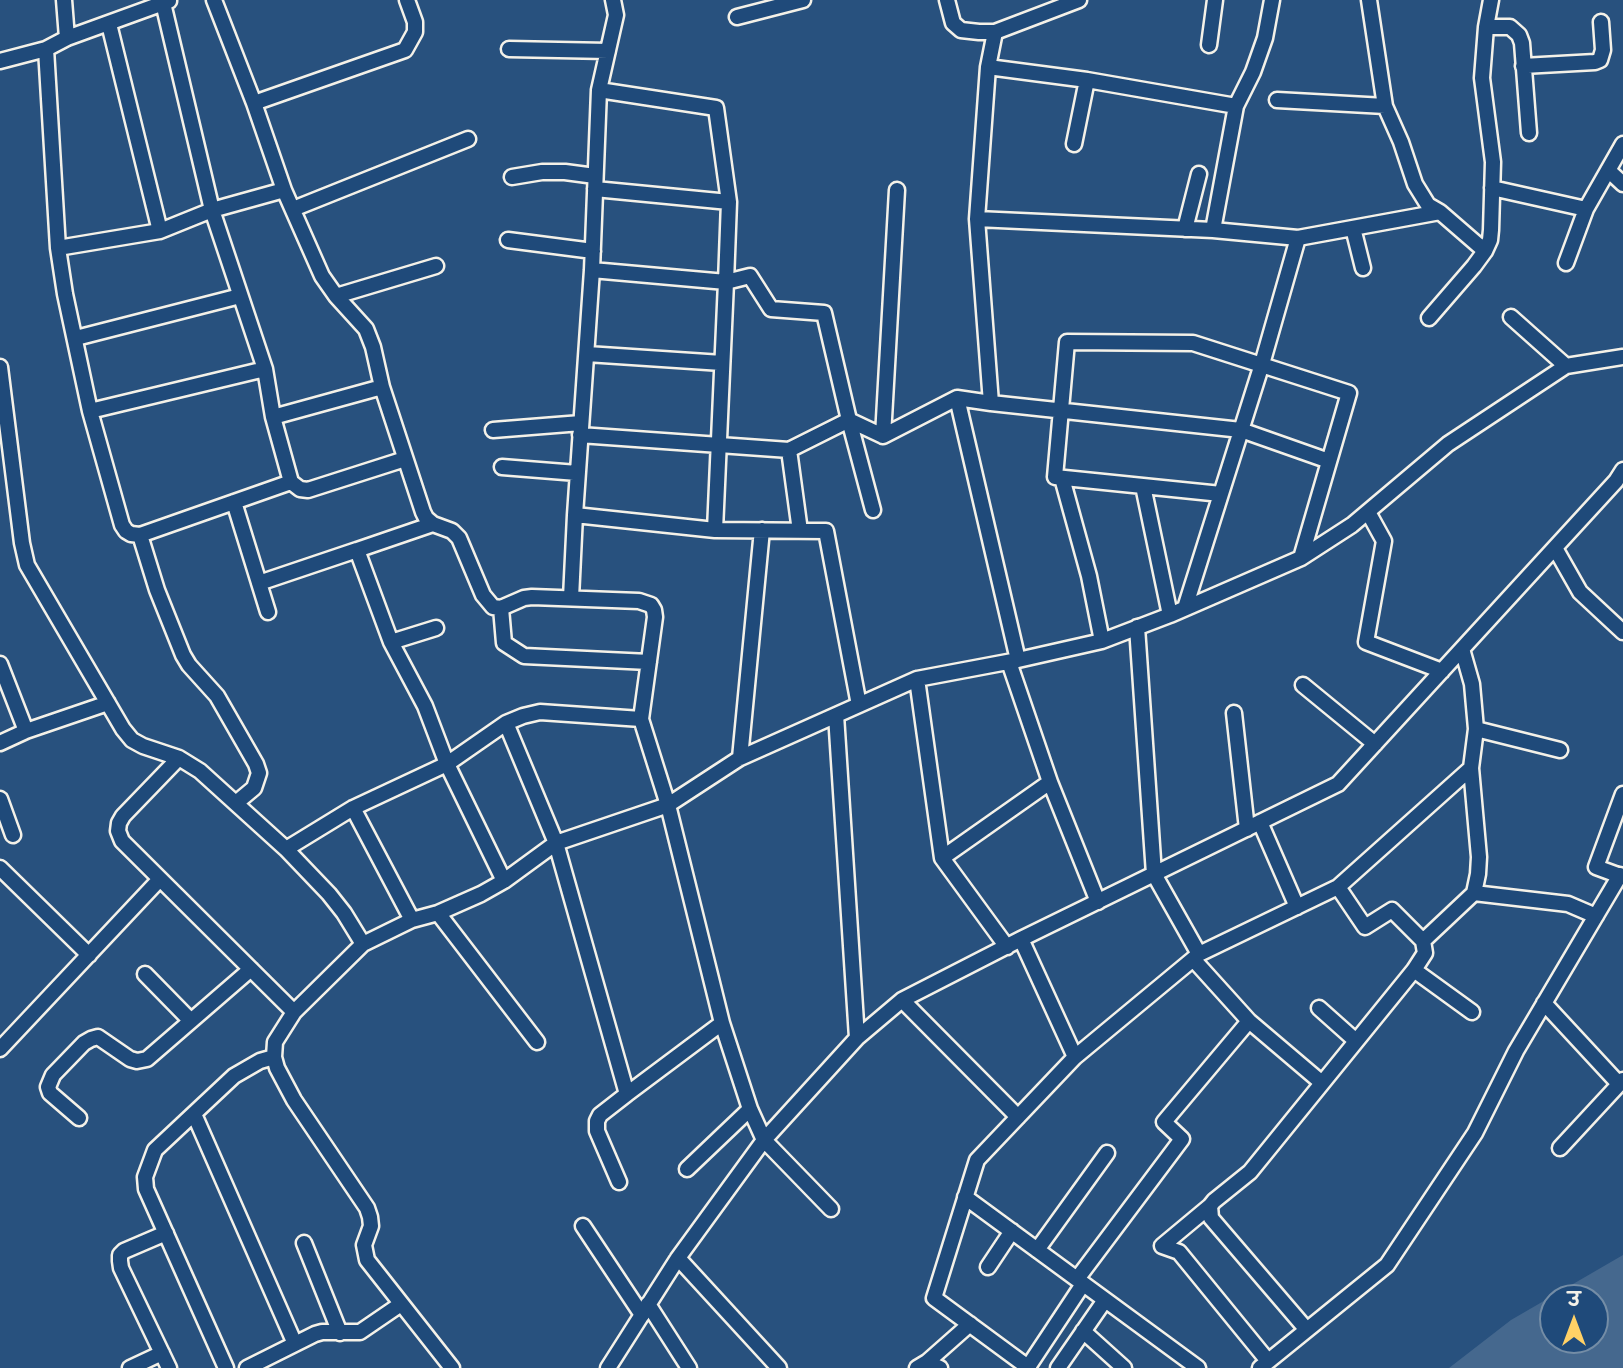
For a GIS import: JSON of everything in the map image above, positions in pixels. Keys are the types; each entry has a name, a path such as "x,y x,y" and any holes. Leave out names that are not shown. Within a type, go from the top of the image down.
{"street":[{"path":"64,0 67,37"},
{"path":"214,0 284,190 322,276 366,329 373,346 382,387 426,518 433,524 452,531 459,538 483,595 493,607 501,608 524,598 571,597 639,601 651,605 654,610 641,719 668,805 722,1023 750,1109 764,1140 831,1209"},
{"path":"254,103 404,50 415,33 415,22 407,0"},
{"path":"737,17 803,0"},
{"path":"947,0 953,23 961,30 979,33 995,32 1079,0"},
{"path":"1209,45 1215,0"},
{"path":"1213,230 1236,106 1253,72 1265,38 1272,0"},
{"path":"1369,0 1385,106 1415,184 1428,205 1485,251"},
{"path":"1429,318 1474,266 1490,240 1493,162 1482,78 1491,0"},
{"path":"571,597 592,270 599,90 616,15 616,1"},
{"path":"0,59 46,49 67,37 167,2 212,210 265,369 273,417 291,482 300,489 308,490 405,459"},
{"path":"1523,66 1600,60 1603,51 1601,22"},
{"path":"109,24 160,231"},
{"path":"1486,27 1510,27 1516,31 1521,43 1529,133"},
{"path":"991,402 977,219 988,67 995,32"},
{"path":"46,49 58,248 65,294 90,411 122,526 131,534 139,535 291,482"},
{"path":"509,49 608,51"},
{"path":"988,67 1087,80 1236,106"},
{"path":"1074,144 1087,80"},
{"path":"599,90 716,108 729,202 715,530"},
{"path":"1277,100 1385,106"},
{"path":"293,208 468,139"},
{"path":"1566,264 1586,209 1623,144"},
{"path":"1608,170 1623,184"},
{"path":"512,177 542,172 565,172 595,182 729,202"},
{"path":"1185,229 1199,174"},
{"path":"1492,188 1586,209"},
{"path":"58,248 160,231 212,210 284,190"},
{"path":"883,436 897,190"},
{"path":"977,219 1213,230 1298,237 1440,212"},
{"path":"1353,228 1363,268"},
{"path":"1185,608 1262,364 1298,237"},
{"path":"508,240 593,251"},
{"path":"336,296 436,266"},
{"path":"592,270 726,282 750,276 771,309 824,313 873,510"},
{"path":"76,338 240,296"},
{"path":"1511,317 1566,366"},
{"path":"1221,494 1055,477 1067,342 1194,343 1349,393 1301,558"},
{"path":"587,354 722,363"},
{"path":"452,1368 367,1260 364,1245 371,1226 367,1208 294,1100 274,1057 275,1042 295,1012 363,944 412,920 438,913 481,894 504,881 556,843 668,805 740,758 917,679 1102,641 1170,615 1301,558 1352,525 1448,444 1566,366 1623,357"},
{"path":"0,367 27,565 123,729 132,740 179,758 200,771 236,803 329,894 363,944"},
{"path":"90,411 265,369"},
{"path":"273,417 382,387"},
{"path":"883,436 957,398 1241,430 1329,461"},
{"path":"957,398 1013,661 1050,782 1098,902"},
{"path":"849,420 883,436"},
{"path":"493,430 581,429 719,446 789,450 849,420"},
{"path":"789,450 800,531"},
{"path":"502,467 578,473"},
{"path":"608,1368 678,1258 764,1140 857,1038 902,1000 1020,939 1338,784 1616,481 1623,470"},
{"path":"0,487 14,477"},
{"path":"1062,478 1089,576 1102,641"},
{"path":"1143,486 1170,615"},
{"path":"234,502 268,612"},
{"path":"1368,512 1384,541 1366,642 1442,671"},
{"path":"575,515 715,530 826,531 859,705"},
{"path":"259,583 433,524"},
{"path":"740,758 762,530"},
{"path":"139,535 183,655 217,696 256,764 259,773 254,788 236,803"},
{"path":"1555,548 1580,592 1623,632"},
{"path":"357,550 391,642 425,706 447,764 504,881"},
{"path":"501,608 504,643 524,656 649,662"},
{"path":"1137,627 1154,874 1196,957 1249,1021 1322,1083"},
{"path":"391,642 436,628"},
{"path":"1423,941 1474,893 1478,874 1479,857 1471,768 1476,729 1472,684 1462,649"},
{"path":"0,664 26,731"},
{"path":"917,679 942,858 1007,947"},
{"path":"1303,685 1375,744"},
{"path":"0,743 26,731 107,703"},
{"path":"286,849 353,808 447,764 506,723 523,716 540,712 641,719"},
{"path":"1234,713 1254,825 1297,906"},
{"path":"836,715 857,1038"},
{"path":"506,723 556,843 627,1094"},
{"path":"1476,729 1560,750"},
{"path":"179,758 123,816 118,831 122,841 295,1012"},
{"path":"1249,1021 1164,1122 1182,1139 1080,1281 1029,1367 934,1298 977,1160 1074,1057 1196,957 1338,887 1471,768"},
{"path":"942,858 1050,782"},
{"path":"1338,887 1365,927 1392,910 1423,941 1425,953 1250,1172 1162,1246 1179,1252 1264,1365 1387,1265 1475,1133 1516,1051 1622,876 1596,867 1623,794"},
{"path":"1,801 13,835"},
{"path":"353,808 412,920"},
{"path":"0,868 89,955"},
{"path":"0,1049 160,879"},
{"path":"1474,893 1567,904 1596,916"},
{"path":"438,913 537,1042"},
{"path":"1020,939 1074,1057"},
{"path":"79,1118 50,1093 48,1087 53,1075 84,1043 98,1037 130,1059 147,1059 251,969"},
{"path":"1414,970 1472,1012"},
{"path":"145,974 191,1021"},
{"path":"902,1000 1018,1117"},
{"path":"1544,1003 1621,1082 1560,1148"},
{"path":"1320,1008 1356,1041"},
{"path":"619,1182 597,1131 600,1115 722,1023"},
{"path":"226,1368 146,1189 145,1177 155,1150 234,1076 260,1061 274,1057"},
{"path":"687,1169 750,1109"},
{"path":"194,1114 295,1344"},
{"path":"1037,1250 1107,1153"},
{"path":"965,1197 1198,1368"},
{"path":"1210,1206 1211,1218 1307,1330"},
{"path":"583,1226 689,1368"},
{"path":"988,1267 1012,1231"},
{"path":"166,1233 124,1251 120,1255 120,1261 169,1368"},
{"path":"304,1242 340,1333"},
{"path":"678,1258 779,1368"},
{"path":"1058,1368 1105,1300"},
{"path":"256,1366 322,1332 360,1332 401,1304"},
{"path":"928,1366 970,1324"},
{"path":"1083,1331 1124,1368"},
{"path":"130,1368 162,1353"}],"shaded area":[{"path":"1623,1255 1623,1368 1449,1368 1511,1320 1539,1304 1539,1354 1609,1354 1609,1284 1573,1284"}]}
